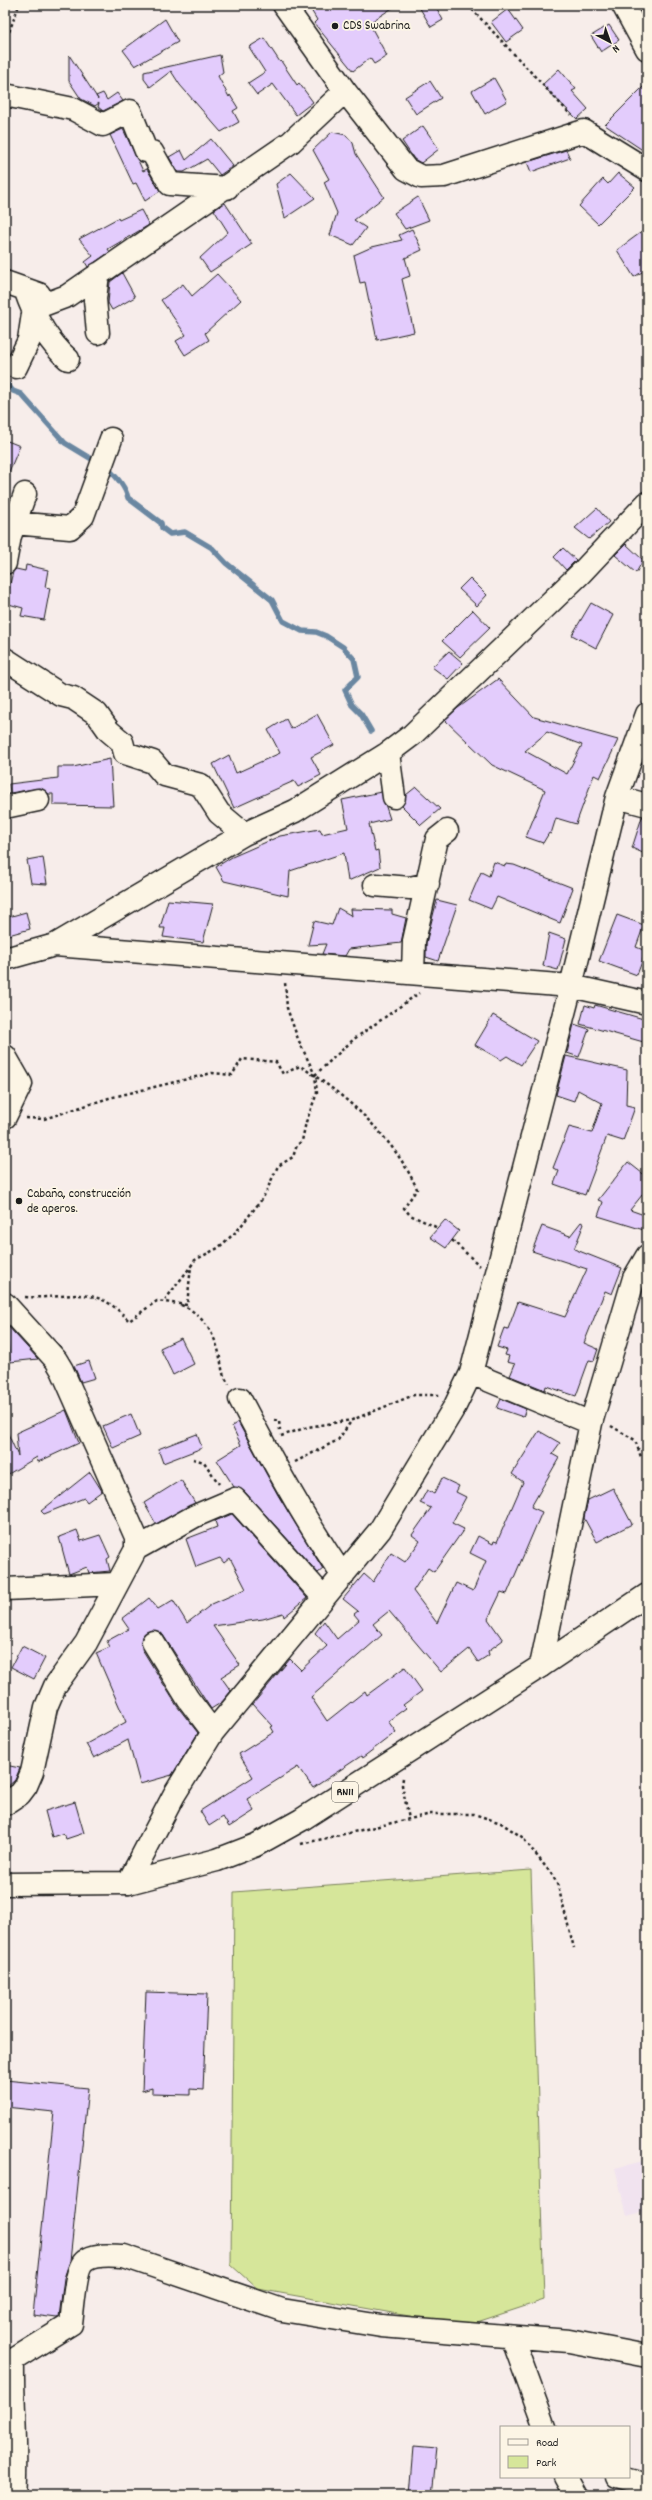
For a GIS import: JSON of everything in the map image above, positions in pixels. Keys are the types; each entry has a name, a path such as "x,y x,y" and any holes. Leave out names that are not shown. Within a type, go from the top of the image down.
{"street":[{"path":"284,5 345,91 406,168 421,177 444,176 584,130 647,170"},
{"path":"623,5 647,49"},
{"path":"16,367 30,340 33,314 43,305 67,296 227,188 291,142 345,91"},
{"path":"5,95 73,109 103,125 130,111 146,151 152,152 170,184 181,218"},
{"path":"170,184 227,188"},
{"path":"98,274 95,299 98,333"},
{"path":"5,282 55,300"},
{"path":"25,290 33,314 57,350 68,359"},
{"path":"14,523 70,528 83,516 111,439"},
{"path":"5,563 14,523 25,494"},
{"path":"5,959 55,945 244,834 294,812 388,753 412,735 570,584 647,503"},
{"path":"5,659 61,695 73,698 97,714 109,731 122,742 125,752 153,762 164,775 200,785 219,813 244,834"},
{"path":"128,1883 174,1795 213,1732 380,1530 460,1396 471,1373 571,986 617,797 647,714"},
{"path":"388,753 394,797"},
{"path":"617,797 647,805"},
{"path":"5,807 38,800"},
{"path":"413,972 414,941 428,884 437,838 447,831"},
{"path":"375,885 410,888 428,884"},
{"path":"55,945 413,972 571,986 647,1003"},
{"path":"5,1056 21,1084 5,1117"},
{"path":"541,1666 592,1420 634,1278 647,1256"},
{"path":"5,1804 20,1794 26,1786 32,1772 46,1707 55,1686 86,1644 116,1584 136,1549 136,1537 132,1525 62,1370 13,1300"},
{"path":"471,1373 592,1420"},
{"path":"240,1399 281,1476 316,1537 343,1576"},
{"path":"136,1549 194,1516 235,1499 324,1598"},
{"path":"5,1589 116,1584"},
{"name":"RN11","path":"5,1884 128,1883 210,1862 256,1845 301,1820 541,1666 647,1595"},
{"path":"153,1642 188,1699 213,1732"},
{"path":"14,2495 16,2430 12,2400 13,2360 71,2324 79,2269 85,2261 103,2255 124,2256 282,2310 381,2326 569,2341 647,2356"},
{"path":"512,2337 545,2426"},
{"path":"567,2478 576,2495"},
{"path":"621,2478 647,2485"}],"path":[{"path":"5,42 19,5"},
{"path":"468,5 584,130"},
{"path":"165,1301 195,1260 218,1248 237,1231 263,1198 278,1166 293,1157 297,1145 302,1141 306,1122 317,1093 314,1075 298,1039 288,1008 283,970 284,962"},
{"path":"314,1075 354,1039 416,996 436,974"},
{"path":"5,1117 44,1119 109,1098 212,1072 232,1075 242,1059 276,1062 283,1074 300,1066 356,1108 392,1145 417,1189 404,1208 410,1215 438,1228"},
{"path":"452,1240 478,1264 497,1272"},
{"path":"13,1300 84,1295 104,1298 118,1309 129,1321 157,1301 187,1305 191,1266"},
{"path":"134,1320 144,1310 162,1300 184,1306 201,1318 213,1338 220,1358 221,1374 240,1399"},
{"path":"267,1418 279,1421 280,1436 308,1427 352,1420 414,1395 460,1396"},
{"path":"281,1476 297,1460 338,1440 352,1420"},
{"path":"592,1420 635,1440 641,1457"},
{"path":"193,1459 204,1462 225,1494 235,1499"},
{"path":"402,1755 402,1785 409,1819"},
{"path":"296,1845 431,1814 474,1814 513,1829 544,1865 558,1886 574,1948"}],"shaded area":[{"path":"647,2160 647,2211 627,2216 615,2168"}],"green space":[{"path":"531,1870 544,2300 465,2326 258,2289 231,2265 234,1892"}],"building":[{"path":"320,5 397,5 369,23 387,56 374,64 370,58 353,71 314,23 317,20 311,10"},
{"path":"418,5 435,5 443,20 431,27"},
{"path":"508,9 523,30 506,42 491,22"},
{"path":"165,19 178,42 135,66 123,50"},
{"path":"609,25 619,40 601,52 591,36"},
{"path":"264,38 297,85 299,83 313,102 296,115 273,84 257,95 248,83 265,72 249,47"},
{"path":"69,55 96,96 103,93 107,100 117,93 123,101 103,111 98,107 99,103 95,106 81,99 69,81"},
{"path":"220,55 223,72 218,76 229,97 230,95 238,108 233,111 239,122 221,132 180,85 171,71 150,87 144,79 144,72"},
{"path":"559,69 576,89 572,91 588,109 577,119 542,85"},
{"path":"494,78 507,101 485,114 472,91"},
{"path":"430,81 441,98 416,114 405,97"},
{"path":"647,83 647,153 605,125"},
{"path":"423,126 439,149 421,163 414,159 402,141"},
{"path":"123,129 143,171 147,169 160,191 145,201 136,183 133,184 110,135"},
{"path":"332,132 346,135 353,143 356,154 384,197 354,220 366,228 353,245 330,235 337,213 324,182 329,179 313,150"},
{"path":"211,139 233,166 220,175 207,159 184,172 178,172 169,157 181,150 186,160"},
{"path":"566,150 570,158 531,172 527,162"},
{"path":"291,173 315,198 285,218 276,184"},
{"path":"618,173 635,187 598,224 579,206 603,179 608,184"},
{"path":"418,197 429,220 405,229 394,213"},
{"path":"225,203 252,244 210,272 200,258 228,232 214,210"},
{"path":"141,210 149,225 108,249 110,252 88,267 85,262 93,256 79,239 118,218 119,220"},
{"path":"647,228 647,269 634,277 617,250"},
{"path":"412,229 422,250 405,258 410,276 402,279 414,332 377,340 365,282 360,283 354,255 372,247 402,240 399,235"},
{"path":"122,273 135,297 112,310 108,303 110,282"},
{"path":"217,274 241,300 205,333 209,340 185,355 176,341 186,335 161,300 183,284 192,296"},
{"path":"5,440 20,446 5,481"},
{"path":"597,508 609,522 589,539 575,528"},
{"path":"626,544 643,560 636,573 615,555"},
{"path":"563,548 576,560 566,570 554,557"},
{"path":"26,565 48,570 45,587 50,588 44,620 21,616 23,608 5,603 13,572 16,569 25,571"},
{"path":"470,578 487,595 477,606 459,589"},
{"path":"591,603 613,615 596,648 572,635"},
{"path":"473,610 490,628 460,657 442,641"},
{"path":"449,651 463,663 448,679 432,667"},
{"path":"498,679 534,717 618,740 600,778 594,775 576,824 556,818 551,834 549,833 543,843 526,837 545,790 492,765 445,720 458,708","holes":["547,732 582,745 567,774 525,751"]},
{"path":"317,714 334,745 311,757 321,775 298,787 294,781 234,808 213,764 229,755 236,773 280,753 268,730 286,719 291,729"},
{"path":"110,759 113,806 53,805 53,794 49,794 41,788 10,793 9,784 58,778 58,767 73,767"},
{"path":"416,787 440,809 421,825 402,806 406,795"},
{"path":"381,792 390,819 369,824 375,851 378,850 380,867 348,881 344,853 290,871 288,896 224,881 216,867 232,857 280,836 320,829 322,834 348,828 342,800"},
{"path":"642,817 647,817 647,855 632,848"},
{"path":"43,857 47,884 31,883 27,860"},
{"path":"494,862 505,866 506,864 514,865 573,888 560,923 497,897 491,909 469,900 481,872 489,876"},
{"path":"168,900 213,904 203,942 163,937 165,928 160,928"},
{"path":"437,900 457,905 438,961 426,957 426,943"},
{"path":"338,908 352,916 351,909 392,910 392,914 406,918 401,943 349,949 345,956 322,954 326,944 308,945 314,921 332,925"},
{"path":"26,912 30,929 5,936 5,918"},
{"path":"617,915 644,925 636,947 646,951 637,975 599,961"},
{"path":"549,933 566,939 558,970 543,966"},
{"path":"585,1005 594,1008 595,1005 647,1020 647,1043 580,1024"},
{"path":"493,1015 537,1041 521,1065 507,1056 501,1060 475,1045"},
{"path":"574,1024 589,1029 579,1057 567,1053"},
{"path":"566,1056 627,1070 626,1105 635,1107 623,1141 607,1136 585,1195 554,1184 559,1171 553,1168 569,1127 592,1133 602,1103 578,1090 574,1101 556,1095"},
{"path":"628,1162 647,1177 647,1189 630,1210 647,1216 647,1231 598,1216 603,1202 598,1200"},
{"path":"445,1220 459,1231 446,1248 430,1237"},
{"path":"581,1222 584,1224 574,1249 622,1268 612,1294 605,1291 584,1343 598,1349 594,1361 589,1360 576,1396 546,1386 545,1390 510,1376 515,1364 507,1362 509,1356 505,1355 507,1350 497,1347 504,1328 508,1329 518,1302 565,1317 587,1269 532,1251 542,1226 570,1236"},
{"path":"5,1323 38,1359 10,1362"},
{"path":"181,1338 194,1364 173,1375 160,1348"},
{"path":"89,1361 95,1378 81,1382 74,1366"},
{"path":"501,1399 526,1409 523,1417 497,1408"},
{"path":"66,1410 79,1443 38,1462 37,1457 5,1476 5,1427 18,1456 16,1433"},
{"path":"131,1414 140,1436 113,1448 103,1426"},
{"path":"238,1422 278,1495 323,1569 318,1573 244,1491 234,1487 217,1460 241,1445 232,1426"},
{"path":"539,1431 560,1443 552,1454 559,1458 531,1507 542,1512 507,1594 501,1592 488,1619 503,1640 488,1651 489,1655 478,1662 469,1649 441,1672 389,1611 373,1624 382,1635 311,1697 327,1721 365,1691 367,1695 405,1667 422,1691 403,1705 406,1708 388,1721 396,1732 362,1758 361,1756 313,1788 298,1767 247,1799 254,1811 229,1827 223,1817 209,1826 200,1811 253,1777 239,1754 274,1732 271,1727 273,1726 253,1704 290,1659 301,1670 327,1646 315,1633 324,1621 337,1639 359,1620 354,1614 358,1611 343,1599 364,1574 373,1582 391,1553 405,1562 420,1541 412,1535 431,1508 420,1503 427,1490 434,1494 442,1478 459,1486 456,1492 466,1497 452,1523 464,1529 434,1572 428,1568 413,1591 437,1623 456,1583 473,1591 486,1561 470,1553 478,1536 493,1544 494,1541 497,1542 523,1482 512,1474"},
{"path":"197,1434 202,1448 163,1463 158,1449"},
{"path":"90,1472 102,1491 87,1502 84,1498 44,1514 41,1511"},
{"path":"181,1480 195,1503 156,1524 144,1503"},
{"path":"613,1488 632,1524 597,1542 584,1518 588,1500"},
{"path":"232,1514 307,1598 284,1617 283,1613 263,1619 213,1626 240,1665 221,1677 231,1691 222,1702 211,1709 163,1635 152,1630 142,1636 142,1649 177,1706 198,1733 172,1775 140,1784 128,1740 94,1758 86,1744 126,1722 96,1653 110,1647 107,1641 129,1629 122,1619 149,1598 158,1609 173,1600 187,1623 212,1604 246,1589 230,1558 224,1563 220,1558 196,1567 186,1539 217,1527 215,1521"},
{"path":"77,1530 81,1541 100,1535 110,1557 107,1559 110,1571 89,1573 87,1567 69,1574 59,1537"},
{"path":"22,1646 45,1658 34,1679 11,1667"},
{"path":"5,1765 20,1768 15,1780 5,1789"},
{"path":"75,1802 84,1833 66,1839 64,1833 52,1837 45,1811"},
{"path":"146,1992 207,1994 203,2090 190,2089 190,2095 152,2094 152,2088 142,2091"},
{"path":"5,2080 88,2088 70,2261 64,2278 59,2317 57,2318 33,2315 54,2112 5,2107"},
{"path":"414,2447 437,2449 432,2495 410,2495"}],"waterway":[{"path":"5,382 13,391 21,394 65,443 98,463"},
{"path":"106,467 122,485 128,498 161,523 162,528 170,534 185,532 212,548 226,563 272,600 283,621 302,631 316,632 326,636 343,647 354,659 358,677 345,690 352,705 361,714 371,731"}],"place":[{"name":"CDS Swabrina","path":"335,26"},
{"name":"Cabaña, construcción de aperos.","path":"19,1201"}]}
